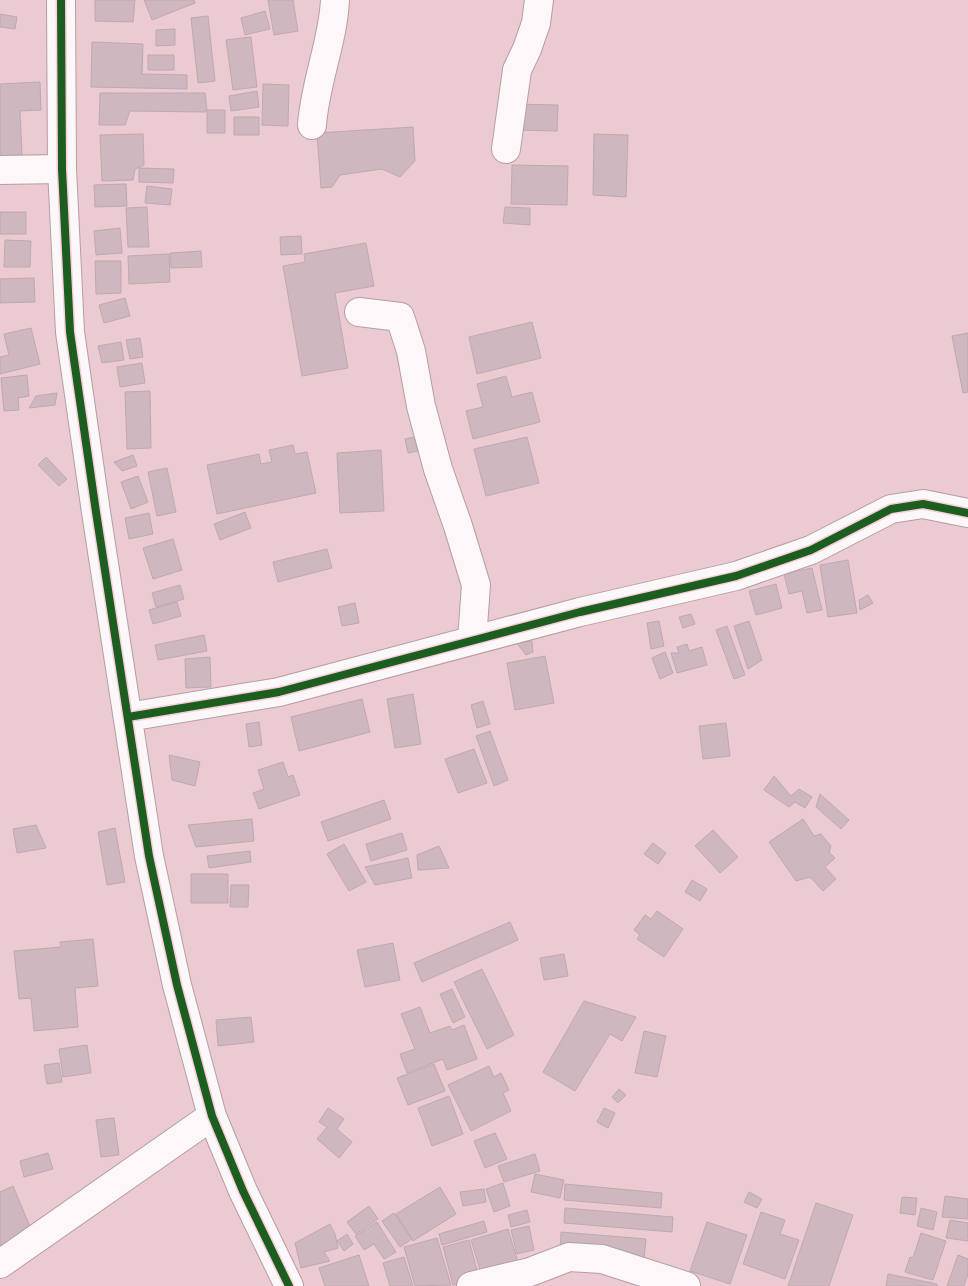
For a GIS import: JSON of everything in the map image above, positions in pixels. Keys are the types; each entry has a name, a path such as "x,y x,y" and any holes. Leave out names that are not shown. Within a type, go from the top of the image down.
{"street":[{"path":"62,0 62,169 70,332 96,512 153,874 177,986 212,1116 243,1191 289,1286"},
{"path":"312,124 314,102 335,0"},
{"path":"506,149 517,70 536,23 539,0"},
{"path":"0,170 62,169"},
{"path":"359,312 400,317 411,351 421,406 438,469 476,585 472,640"},
{"path":"128,717 279,692 580,612 736,576 811,550 891,508 923,504 968,513"},
{"path":"0,1264 212,1116"},
{"path":"471,1286 530,1272 569,1257 602,1259 686,1286"}],"building":[{"path":"95,0 135,0 133,22 95,21"},
{"path":"144,0 194,0 195,3 152,20"},
{"path":"268,0 293,0 298,31 274,35"},
{"path":"265,11 270,29 245,35 241,18"},
{"path":"0,14 17,17 15,29 0,27"},
{"path":"208,16 215,81 198,83 191,18"},
{"path":"175,29 175,45 156,46 156,30"},
{"path":"251,37 257,87 233,90 226,40"},
{"path":"92,42 143,44 142,74 187,75 187,89 91,87"},
{"path":"148,55 174,55 174,70 148,70"},
{"path":"40,82 41,110 20,111 22,155 0,156 0,84"},
{"path":"263,84 289,85 288,126 262,125"},
{"path":"257,91 259,107 231,111 229,96"},
{"path":"100,93 205,93 207,110 205,112 130,111 125,125 99,125"},
{"path":"513,104 558,105 557,131 512,130"},
{"path":"207,110 225,110 225,133 207,133"},
{"path":"234,117 259,117 259,135 234,135"},
{"path":"413,127 415,161 400,177 382,169 340,175 332,187 321,188 317,133"},
{"path":"143,134 144,165 135,169 133,180 102,181 100,135"},
{"path":"594,134 628,135 626,197 593,195"},
{"path":"512,165 568,166 567,205 511,204"},
{"path":"139,168 174,169 173,183 139,182"},
{"path":"126,184 127,206 95,207 94,185"},
{"path":"147,186 172,189 170,205 145,203"},
{"path":"147,207 149,247 128,247 126,208"},
{"path":"505,207 530,208 530,225 503,223"},
{"path":"0,212 26,212 26,234 0,234"},
{"path":"120,228 122,253 96,255 94,231"},
{"path":"301,236 302,254 281,255 280,237"},
{"path":"5,240 31,241 30,267 4,267"},
{"path":"366,243 374,286 335,293 348,368 302,376 283,266 305,262 304,254"},
{"path":"201,251 202,267 171,268 170,253"},
{"path":"169,254 170,282 129,284 128,256"},
{"path":"95,261 121,261 121,293 96,294"},
{"path":"34,278 35,302 0,303 0,279"},
{"path":"125,298 130,316 104,323 99,305"},
{"path":"532,322 541,358 477,374 469,337"},
{"path":"31,328 40,364 0,374 0,357 9,355 4,334"},
{"path":"968,333 968,392 963,393 952,336"},
{"path":"140,338 143,357 130,359 126,340"},
{"path":"121,342 124,360 102,363 98,346"},
{"path":"142,363 145,383 120,387 117,367"},
{"path":"27,375 29,396 18,398 19,410 4,411 1,378"},
{"path":"506,376 512,397 532,392 540,422 473,439 466,411 483,407 477,384"},
{"path":"150,391 151,448 127,449 125,392"},
{"path":"57,393 55,405 29,408 36,396"},
{"path":"414,437 418,451 408,453 405,439"},
{"path":"527,437 539,483 486,496 474,449"},
{"path":"293,445 295,454 307,452 316,493 217,514 207,465 259,454 261,464 272,462 269,450"},
{"path":"381,450 384,511 340,513 337,453"},
{"path":"133,455 137,466 122,471 114,462"},
{"path":"46,457 67,479 59,486 38,465"},
{"path":"167,468 176,512 157,516 148,472"},
{"path":"138,476 148,502 131,509 121,482"},
{"path":"245,512 251,528 220,540 214,524"},
{"path":"149,513 153,534 129,539 125,518"},
{"path":"173,539 182,570 153,579 143,548"},
{"path":"327,549 332,568 278,582 273,562"},
{"path":"848,560 857,613 828,617 820,565"},
{"path":"812,568 822,610 807,613 802,591 789,594 784,574"},
{"path":"776,584 782,608 756,615 749,591"},
{"path":"180,585 184,599 156,607 152,593"},
{"path":"868,595 873,603 860,610 859,600"},
{"path":"177,602 181,616 153,624 149,610"},
{"path":"355,603 359,623 342,626 338,607"},
{"path":"691,614 695,624 683,628 679,617"},
{"path":"659,621 664,646 651,649 647,623"},
{"path":"749,621 762,660 748,669 734,626"},
{"path":"727,626 745,675 734,679 716,630"},
{"path":"204,635 207,651 158,660 155,645"},
{"path":"532,641 533,652 526,655 516,642"},
{"path":"687,644 689,651 702,647 707,665 677,673 671,653 679,653 677,647"},
{"path":"665,652 673,673 660,679 652,658"},
{"path":"545,656 554,703 515,710 507,663"},
{"path":"210,657 211,687 186,688 185,659"},
{"path":"413,694 421,744 395,748 387,699"},
{"path":"362,699 370,732 299,751 291,717"},
{"path":"483,701 490,724 477,728 471,705"},
{"path":"259,722 262,745 249,747 246,724"},
{"path":"726,723 730,756 703,759 699,726"},
{"path":"490,731 508,780 494,786 476,736"},
{"path":"474,749 487,783 458,793 445,759"},
{"path":"169,755 200,762 195,786 172,780"},
{"path":"283,762 288,777 293,775 300,795 259,809 253,793 264,789 258,770"},
{"path":"774,776 791,796 799,789 812,797 805,808 795,802 789,807 764,790"},
{"path":"820,794 849,820 841,829 816,807"},
{"path":"384,800 391,819 328,841 321,822"},
{"path":"252,819 254,841 196,847 188,825"},
{"path":"803,819 814,836 821,834 831,846 829,852 835,858 825,867 836,879 823,891 810,877 796,881 769,842"},
{"path":"36,825 46,848 17,853 13,829"},
{"path":"115,828 125,882 107,885 98,832"},
{"path":"713,830 738,857 720,873 695,846"},
{"path":"402,833 407,850 371,861 366,844"},
{"path":"653,843 666,853 658,864 644,854"},
{"path":"344,844 366,882 349,891 327,854"},
{"path":"439,846 449,868 418,870 417,855"},
{"path":"250,851 251,862 209,868 207,856"},
{"path":"408,858 412,878 375,885 365,867"},
{"path":"191,874 228,874 228,903 191,903"},
{"path":"692,880 707,889 700,901 685,892"},
{"path":"231,885 249,885 248,907 230,907"},
{"path":"657,911 683,929 664,957 637,939 640,935 634,930 645,915 651,919"},
{"path":"510,922 518,940 422,982 414,963"},
{"path":"93,939 98,986 75,988 78,1027 34,1031 31,998 19,999 14,951 61,947 60,942"},
{"path":"393,943 400,980 365,987 357,950"},
{"path":"564,954 568,976 544,980 540,958"},
{"path":"482,969 514,1035 487,1049 454,982"},
{"path":"452,989 465,1017 453,1023 440,994"},
{"path":"584,1001 636,1017 622,1041 610,1034 575,1091 543,1072"},
{"path":"420,1007 430,1033 450,1026 452,1030 464,1025 477,1059 447,1070 443,1059 407,1073 400,1054 415,1049 401,1014"},
{"path":"251,1017 254,1042 218,1046 216,1020"},
{"path":"644,1031 666,1036 657,1077 635,1073"},
{"path":"87,1045 91,1073 63,1077 59,1049"},
{"path":"59,1063 62,1082 47,1084 44,1065"},
{"path":"434,1064 445,1091 408,1105 397,1078"},
{"path":"489,1066 494,1077 501,1073 509,1090 503,1093 511,1111 471,1131 448,1085"},
{"path":"619,1089 626,1095 618,1103 612,1097"},
{"path":"449,1096 463,1134 432,1146 418,1108"},
{"path":"328,1108 344,1119 337,1129 352,1142 339,1158 317,1139 327,1127 319,1122"},
{"path":"604,1108 615,1113 608,1128 597,1122"},
{"path":"114,1118 119,1155 101,1157 96,1120"},
{"path":"495,1133 507,1159 485,1168 474,1141"},
{"path":"48,1153 53,1169 24,1177 20,1161"},
{"path":"535,1154 540,1171 504,1182 498,1166"},
{"path":"535,1174 564,1180 560,1198 531,1192"},
{"path":"503,1183 510,1206 494,1212 486,1189"},
{"path":"565,1184 662,1193 661,1208 564,1200"},
{"path":"13,1186 34,1236 0,1248 0,1192"},
{"path":"440,1187 456,1214 413,1241 396,1214"},
{"path":"484,1189 486,1202 463,1206 460,1192"},
{"path":"749,1192 762,1199 757,1208 744,1202"},
{"path":"945,1196 968,1199 968,1219 942,1217"},
{"path":"902,1197 917,1198 915,1215 900,1213"},
{"path":"816,1203 853,1215 829,1286 788,1286"},
{"path":"369,1206 378,1219 356,1234 347,1222"},
{"path":"565,1208 673,1217 672,1232 564,1223"},
{"path":"921,1208 937,1212 933,1230 917,1226"},
{"path":"527,1210 530,1222 511,1227 508,1215"},
{"path":"761,1212 785,1220 780,1234 799,1240 785,1279 743,1264"},
{"path":"394,1213 412,1239 400,1247 382,1221"},
{"path":"950,1220 968,1223 968,1241 946,1238"},
{"path":"484,1221 487,1232 442,1245 439,1234"},
{"path":"377,1222 396,1252 384,1259 374,1244 364,1250 355,1236"},
{"path":"707,1222 747,1235 730,1284 690,1271"},
{"path":"330,1224 335,1234 338,1248 324,1252 330,1261 301,1268 295,1243"},
{"path":"529,1226 534,1250 517,1254 511,1230"},
{"path":"508,1229 518,1262 481,1273 471,1240"},
{"path":"561,1232 646,1239 644,1259 560,1252"},
{"path":"921,1233 946,1241 933,1280 905,1272 910,1257 913,1258"},
{"path":"347,1234 353,1244 344,1251 337,1241"},
{"path":"437,1238 451,1285 415,1286 404,1247"},
{"path":"469,1240 479,1278 453,1285 443,1247"},
{"path":"359,1255 369,1286 325,1286 319,1268"},
{"path":"958,1255 968,1259 968,1274 964,1286 947,1286"},
{"path":"404,1257 413,1286 390,1286 383,1263"},
{"path":"888,1274 937,1284 937,1286 886,1286"}],"cycle path":[{"path":"61,0 62,169 70,332 149,856 177,985 212,1116 243,1191 289,1286"},
{"path":"128,717 279,692 580,612 736,576 811,550 891,509 923,504 968,513"}]}
